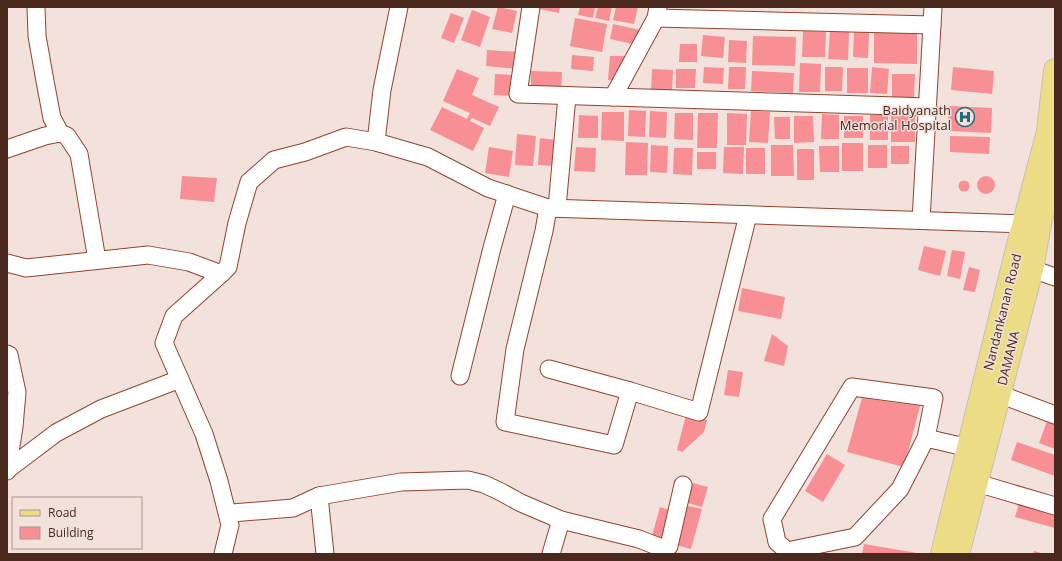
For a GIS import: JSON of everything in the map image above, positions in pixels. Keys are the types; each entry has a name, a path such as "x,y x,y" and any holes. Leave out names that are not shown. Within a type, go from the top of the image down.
{"main road":[{"name":"Nandankanan Road","path":"942,554 969,448 1005,333 1024,224 1052,131 1055,70"},
{"name":"DAMANA","path":"958,554 999,394 1005,333 1032,268 1040,224 1055,161"}],"street":[{"path":"36,7 37,36 45,82 52,118 60,133"},
{"path":"376,142 382,90 399,7"},
{"path":"531,7 518,94 928,107"},
{"path":"921,220 933,7"},
{"path":"613,97 657,12 932,25"},
{"path":"567,96 552,208 544,231 515,349 505,422 614,445 630,392"},
{"path":"7,148 45,136 60,133 67,136 79,154 97,260"},
{"path":"224,554 230,525 220,481 204,434 164,343 174,316 228,267 237,223 249,182 274,160 305,152 346,137 376,142 428,157 488,188 552,208 1024,224"},
{"path":"460,376 507,194"},
{"path":"549,370 699,412 748,215"},
{"path":"7,263 26,268 148,255 189,262 221,274"},
{"path":"1032,268 1055,277"},
{"path":"7,354 9,355 17,392 14,427 7,470"},
{"path":"7,470 56,432 101,410 180,378"},
{"path":"852,387 934,398 926,438 900,489 855,537 787,551 777,542 772,519 852,387"},
{"path":"999,394 1055,415"},
{"path":"926,438 969,448"},
{"path":"227,512 232,513 293,508 319,496 401,482 468,480 484,484 521,503 561,520 639,540 662,548 669,546 683,485"},
{"path":"976,483 1055,506"},
{"path":"319,496 326,554"},
{"path":"551,554 561,520"}],"building":[{"path":"498,7 517,11 512,33 492,29"},
{"path":"540,7 560,7 559,13 539,9"},
{"path":"580,7 595,7 593,18 578,15"},
{"path":"598,7 612,7 609,21 595,18"},
{"path":"616,7 638,7 634,24 613,20"},
{"path":"472,10 490,17 480,47 461,40"},
{"path":"451,13 464,18 454,43 441,38"},
{"path":"575,18 607,24 602,52 570,46"},
{"path":"613,24 640,30 637,45 610,39"},
{"path":"803,31 826,32 825,57 802,57"},
{"path":"830,31 849,32 848,60 828,59"},
{"path":"874,31 917,32 917,64 874,63"},
{"path":"854,32 869,32 868,58 853,57"},
{"path":"703,35 725,37 723,58 701,56"},
{"path":"753,36 796,37 795,66 752,65"},
{"path":"729,40 747,41 746,63 728,62"},
{"path":"680,44 697,44 697,62 679,62"},
{"path":"487,50 520,52 518,69 486,66"},
{"path":"572,55 594,57 593,71 571,69"},
{"path":"610,56 627,56 621,81 608,80"},
{"path":"800,63 821,64 820,92 799,92"},
{"path":"704,67 724,68 723,84 703,83"},
{"path":"729,67 746,67 745,89 728,89"},
{"path":"825,67 843,67 842,91 825,91"},
{"path":"872,67 889,69 887,94 870,93"},
{"path":"953,67 994,71 992,94 951,90"},
{"path":"847,68 868,68 868,93 847,93"},
{"path":"457,69 479,78 472,95 499,107 490,126 472,118 470,121 484,128 473,151 430,130 442,107 467,119 470,113 443,101"},
{"path":"652,69 673,70 672,92 651,91"},
{"path":"676,69 696,69 695,88 676,88"},
{"path":"531,71 562,72 561,91 531,90"},
{"path":"752,71 794,73 793,93 751,91"},
{"path":"495,74 514,75 513,96 494,95"},
{"path":"892,74 915,74 914,97 901,97 901,102 892,101"},
{"path":"949,106 992,108 991,133 948,131"},
{"path":"629,110 646,111 645,137 628,136"},
{"path":"650,111 667,112 666,138 649,137"},
{"path":"751,111 770,112 768,143 749,142"},
{"path":"602,112 624,112 624,141 601,140"},
{"path":"675,113 693,113 693,140 674,139"},
{"path":"698,113 718,113 717,148 697,148"},
{"path":"727,113 747,114 746,145 727,145"},
{"path":"822,114 839,115 839,139 821,139"},
{"path":"891,114 915,114 915,142 891,142"},
{"path":"579,115 598,116 598,138 578,138"},
{"path":"870,115 888,115 888,140 870,140"},
{"path":"794,116 813,116 814,142 794,143"},
{"path":"844,116 863,116 863,138 844,138"},
{"path":"774,117 790,117 790,139 775,139"},
{"path":"517,134 536,136 533,166 515,165"},
{"path":"950,136 990,137 989,154 950,152"},
{"path":"540,138 556,140 554,166 538,165"},
{"path":"626,142 648,143 647,175 625,175"},
{"path":"842,143 863,143 863,171 842,171"},
{"path":"651,145 668,146 667,173 650,172"},
{"path":"771,145 793,145 794,176 771,176"},
{"path":"868,145 887,145 887,168 868,168"},
{"path":"819,146 839,146 839,172 820,172"},
{"path":"891,146 909,146 909,164 891,164"},
{"path":"489,147 513,151 509,177 485,173"},
{"path":"576,147 596,148 595,172 574,171"},
{"path":"724,147 744,147 743,174 723,173"},
{"path":"674,148 693,148 692,175 673,174"},
{"path":"746,148 765,148 765,174 746,174"},
{"path":"797,149 814,149 814,180 797,180"},
{"path":"697,152 716,152 716,169 697,169"},
{"path":"182,176 217,178 214,202 180,199"},
{"path":"982,176 990,176 995,181 993,192 990,194 982,194 977,189 977,181"},
{"path":"962,181 966,181 968,182 968,190 962,191 959,188 959,184"},
{"path":"924,246 946,251 940,276 918,270"},
{"path":"952,250 965,252 960,279 947,276"},
{"path":"969,267 980,270 975,292 963,290"},
{"path":"742,288 785,297 781,319 738,311"},
{"path":"772,334 788,346 784,366 764,361"},
{"path":"728,370 743,372 739,397 724,395"},
{"path":"862,398 920,406 904,467 847,452"},
{"path":"686,415 707,420 704,432 682,452 677,450"},
{"path":"1047,421 1055,424 1055,449 1039,443"},
{"path":"1017,442 1055,455 1055,476 1011,460"},
{"path":"827,454 845,465 823,502 805,491"},
{"path":"689,482 708,487 702,507 684,502"},
{"path":"1020,500 1055,510 1055,528 1015,517"},
{"path":"684,505 702,509 691,549 673,544"},
{"path":"660,507 673,511 665,542 651,539"},
{"path":"864,544 917,553 917,554 862,554"},
{"path":"1034,551 1045,554 1033,554"}],"place":[{"name":"Baidyanath Memorial Hospital","path":"965,117"}]}
